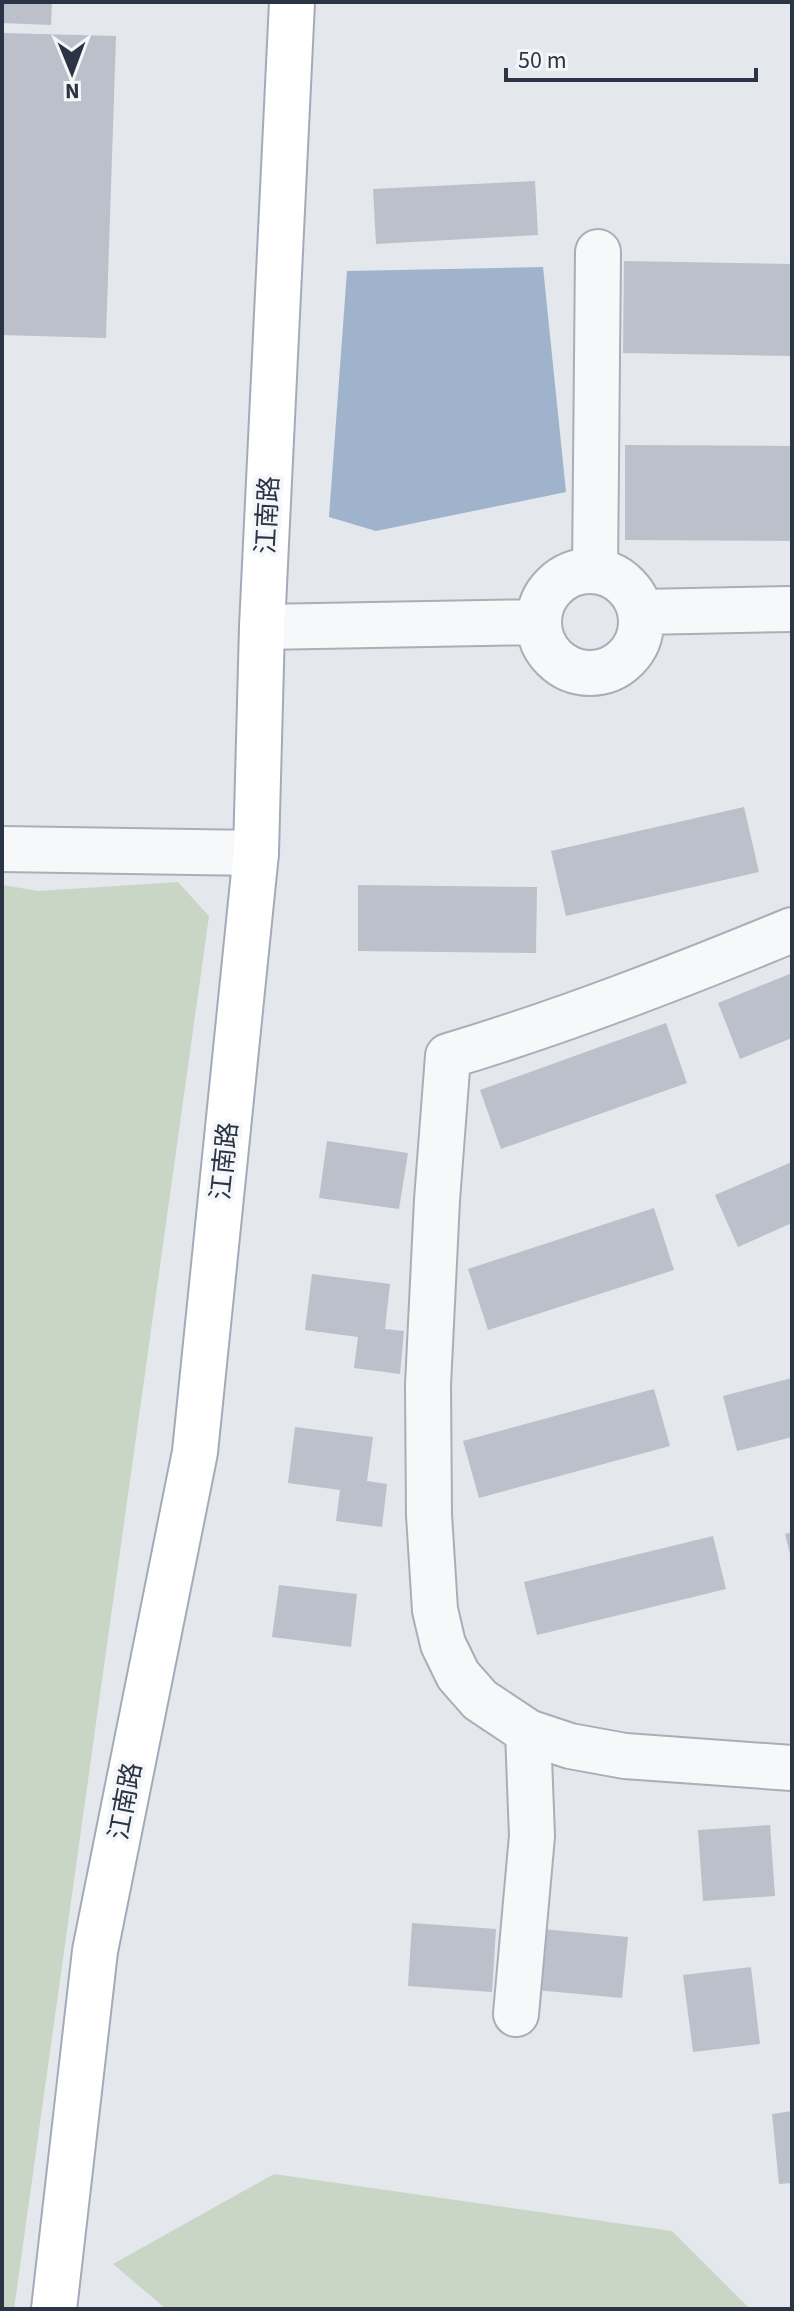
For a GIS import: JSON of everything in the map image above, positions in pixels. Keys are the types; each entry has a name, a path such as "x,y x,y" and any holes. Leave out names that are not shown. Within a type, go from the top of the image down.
{"main road":[{"name":"江南路","path":"63,2302 95,1951 195,1452 256,853 262,627 292,2"}],"street":[{"path":"595,571 598,252"},
{"path":"595,571 611,575 625,584 635,597 640,612 641,631 634,649 621,663 604,672 585,673 567,668 552,657 542,641 539,622 541,605 549,590 562,579 578,572 595,571"},
{"path":"640,612 792,609"},
{"path":"262,627 539,622"},
{"path":"2,849 256,853"},
{"path":"792,930 709,964 448,1056 428,1385 429,1515 435,1610 443,1644 458,1675 480,1700 528,1732 570,1746 625,1756 792,1768"},
{"path":"516,2014 532,1836 528,1732"}],"green space":[{"path":"178,882 209,916 14,2309 2,2309 2,885 39,891"},
{"path":"274,2174 672,2231 750,2309 166,2309 113,2264"}],"water":[{"path":"543,267 566,492 376,531 329,517 347,271"}],"building":[{"path":"2,2 52,2 51,25 2,23"},
{"path":"2,33 116,36 106,338 2,335"},
{"path":"535,181 538,235 376,244 373,189"},
{"path":"624,261 792,264 792,356 623,353"},
{"path":"625,445 792,446 792,541 625,540"},
{"path":"744,807 759,872 566,916 551,851"},
{"path":"358,885 537,887 536,953 358,951"},
{"path":"792,973 792,1038 740,1059 718,1003"},
{"path":"666,1023 687,1083 501,1149 480,1090"},
{"path":"327,1141 408,1153 399,1209 319,1198"},
{"path":"792,1162 792,1223 738,1247 715,1195"},
{"path":"654,1208 674,1270 488,1330 468,1269"},
{"path":"312,1274 390,1284 385,1329 404,1331 400,1374 354,1368 358,1337 305,1330"},
{"path":"792,1378 792,1437 737,1451 723,1396"},
{"path":"654,1389 670,1446 479,1498 463,1441"},
{"path":"295,1427 373,1437 367,1481 387,1484 382,1527 336,1521 340,1490 288,1483"},
{"path":"792,1532 792,1558 791,1558 785,1534"},
{"path":"713,1536 726,1589 537,1635 524,1582"},
{"path":"279,1585 357,1594 351,1647 272,1637"},
{"path":"770,1825 775,1896 703,1901 698,1830"},
{"path":"412,1923 496,1929 492,1992 408,1986"},
{"path":"542,1929 628,1937 622,1998 536,1990"},
{"path":"751,1967 760,2044 693,2052 683,1975"},
{"path":"792,2111 792,2183 779,2184 772,2114"}]}
